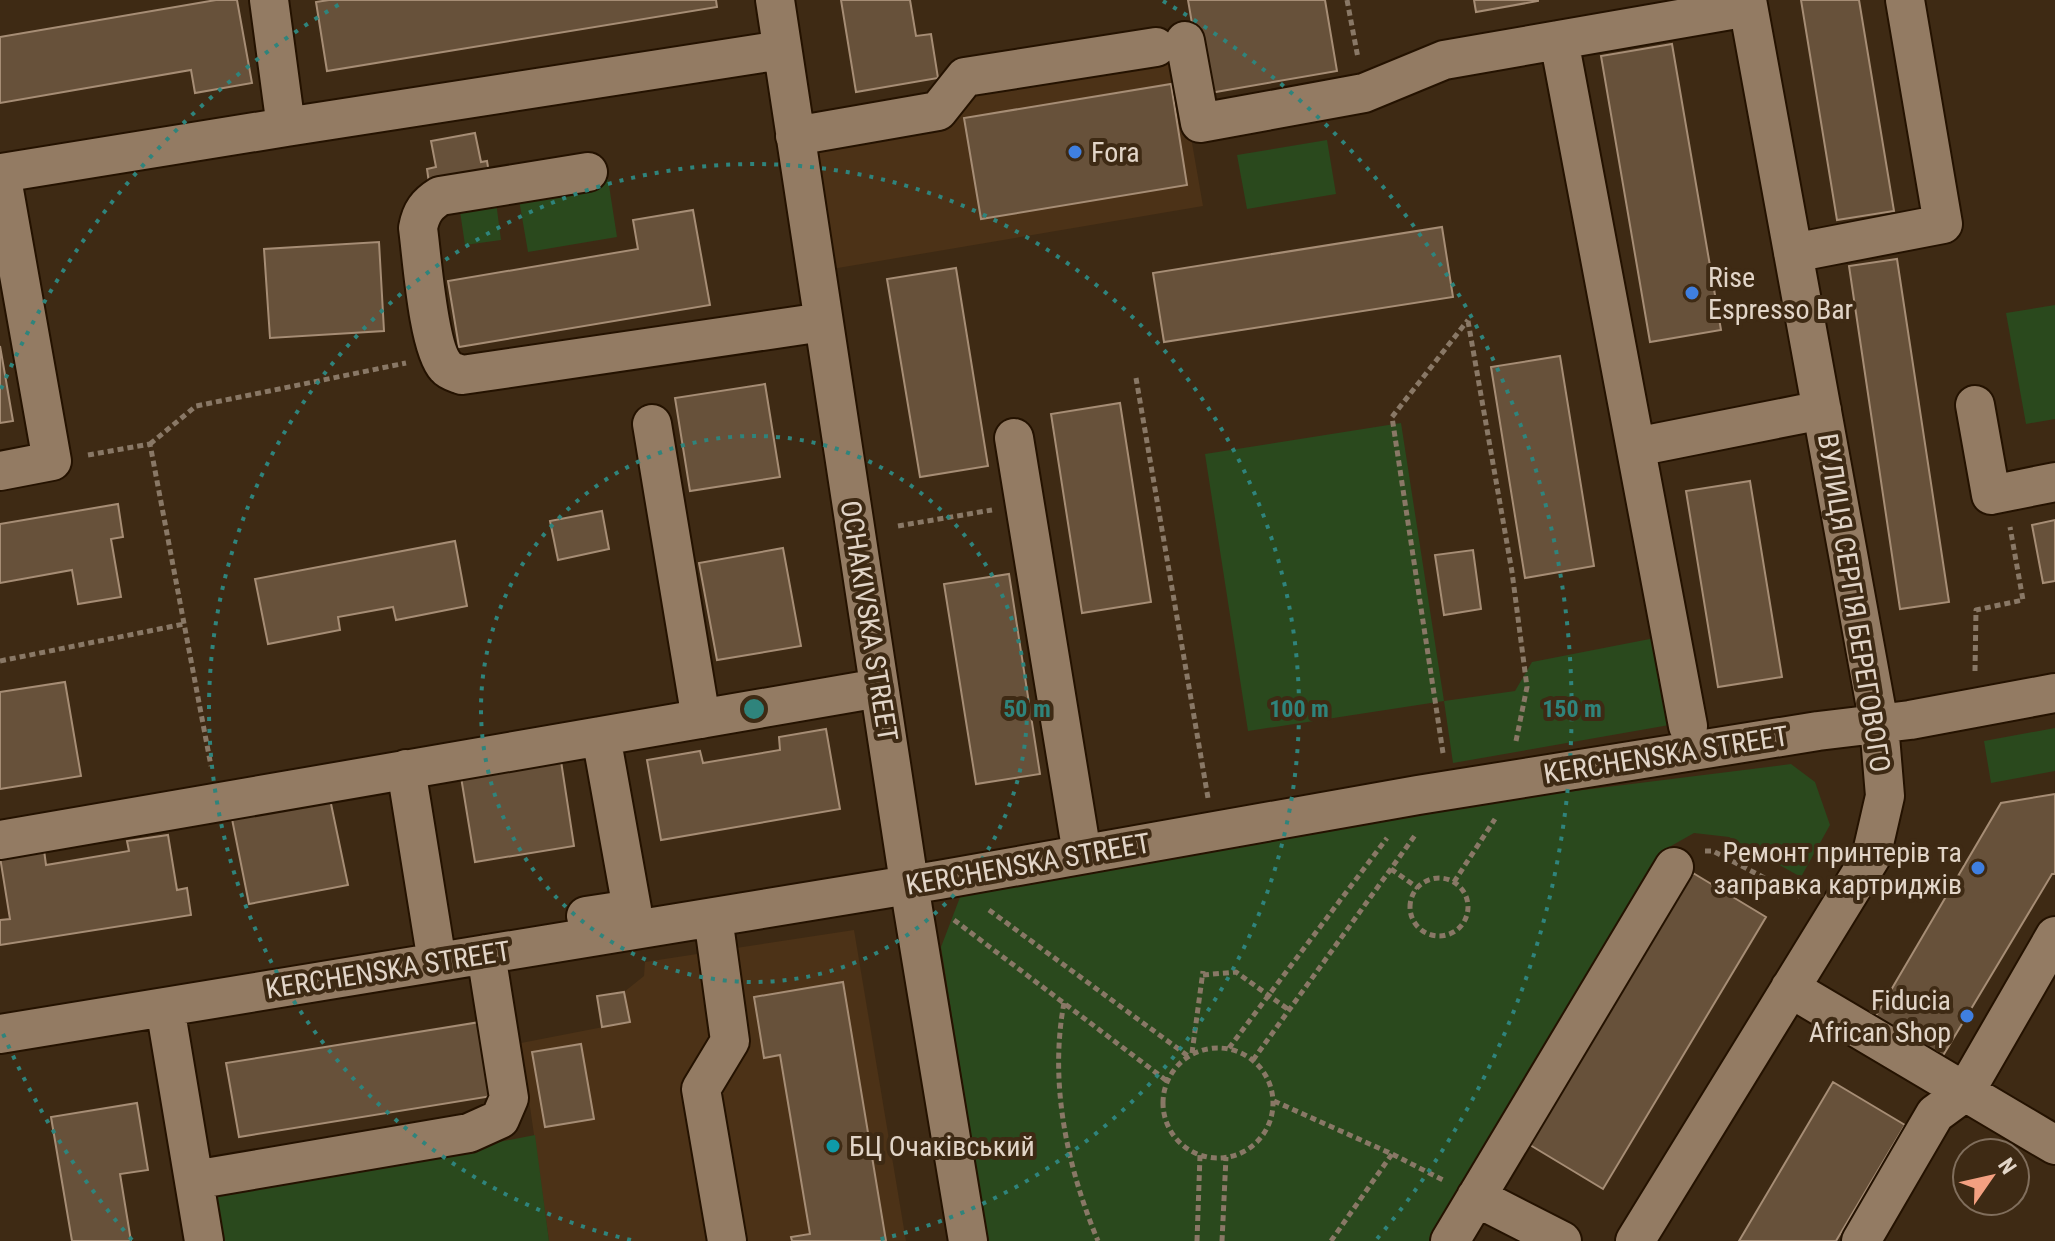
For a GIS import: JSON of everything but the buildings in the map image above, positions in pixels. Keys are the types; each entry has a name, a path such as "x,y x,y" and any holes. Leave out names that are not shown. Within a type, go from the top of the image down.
{"street":[{"path":"269,0 286,127"},
{"name":"OCHAKIVSKA STREET","path":"775,0 909,885 968,1241"},
{"path":"1793,253 1943,224 1905,0"},
{"path":"795,136 938,111 965,77 1171,44 1200,123 1364,93 1444,60 1747,3"},
{"name":"ВУЛИЦЯ СЕРГІЯ БЕРЕГОВОГО","path":"1635,1241 1871,857 1885,796 1879,724 1747,3"},
{"path":"1559,40 1688,726"},
{"path":"0,471 52,461 8,255 1,173 782,50"},
{"path":"588,172 440,196 427,204 418,228 432,336 438,356 447,370 462,375 823,322"},
{"path":"1975,405 1991,495 2055,482"},
{"path":"1636,447 1822,410"},
{"path":"652,424 701,719"},
{"path":"1014,438 1082,854"},
{"path":"0,840 879,688"},
{"name":"KERCHENSKA STREET","path":"0,1034 165,1007 435,951 486,954 909,885 1418,795 1836,728 1879,724 2055,693"},
{"path":"406,769 435,951 632,909 601,736"},
{"path":"1450,1241 1674,867"},
{"path":"713,917 730,1041 701,1089 727,1241"},
{"path":"1861,1241 1935,1114 1965,1092 2055,936"},
{"path":"194,1180 469,1133 500,1119 509,1098 486,954"},
{"path":"1790,988 2055,1145"},
{"path":"165,1007 204,1241"},
{"path":"1476,1197 1562,1241"}],"path":[{"path":"1347,0 1364,93"},
{"path":"1443,754 1392,417 1468,320 1512,572 1527,687 1515,743"},
{"path":"52,461 150,444 196,406 438,356"},
{"path":"1136,378 1210,811"},
{"path":"150,444 218,802"},
{"path":"1974,708 1976,610 2023,600 2004,492"},
{"path":"898,526 1025,504"},
{"path":"0,661 184,624"},
{"path":"1454,882 1502,809"},
{"path":"1253,1060 1417,832"},
{"path":"1229,1048 1388,837"},
{"path":"1674,867 1694,851 1713,851 1805,899"},
{"path":"1391,869 1418,888"},
{"path":"1435,878 1454,882 1466,896 1469,905 1468,915 1458,931 1440,937 1421,931 1411,915 1410,905 1418,888 1425,881 1435,878"},
{"path":"979,902 1190,1055"},
{"path":"950,918 1167,1081"},
{"path":"1190,1055 1203,973 1236,972 1289,1011"},
{"path":"1064,1003 1060,1022 1059,1074 1067,1145 1083,1205 1098,1241"},
{"path":"1210,1047 1229,1048 1247,1055 1261,1067 1271,1084 1274,1101 1271,1119 1263,1135 1251,1148 1235,1156 1200,1155 1185,1147 1172,1134 1165,1118 1163,1099 1167,1081 1177,1065 1190,1055 1210,1047"},
{"path":"1274,1101 1392,1154 1476,1197"},
{"path":"1331,1241 1392,1154"},
{"path":"1197,1241 1200,1155"},
{"path":"1222,1241 1226,1157"}],"shaded area":[{"path":"1177,57 1203,206 832,269 811,120"},
{"path":"854,930 906,1241 549,1241 521,1043 629,1022 624,992 644,976 645,962"}],"green space":[{"path":"1327,140 1336,194 1247,209 1237,155"},
{"path":"608,179 617,237 528,252 518,194"},
{"path":"495,194 501,240 465,245 458,198"},
{"path":"2055,305 2055,419 2026,424 2006,313"},
{"path":"1401,423 1444,701 1248,731 1205,454"},
{"path":"1660,637 1675,724 1453,763 1444,701 1515,691 1532,662"},
{"path":"2055,728 2055,771 1991,783 1984,741"},
{"path":"1791,764 1815,782 1830,825 1801,877 1729,837 1694,833 1664,850 1431,1241 988,1241 941,947 962,892 1543,795"},
{"path":"535,1135 549,1241 221,1241 215,1197"}],"place":[{"name":"Fora","path":"1075,152"},
{"name":"Rise Espresso Bar","path":"1692,293"},
{"name":"Ремонт принтерів та заправка картриджів","path":"1978,868"},
{"name":"Fiducia African Shop","path":"1967,1016"},
{"name":"БЦ Очаківський","path":"833,1146"}]}
